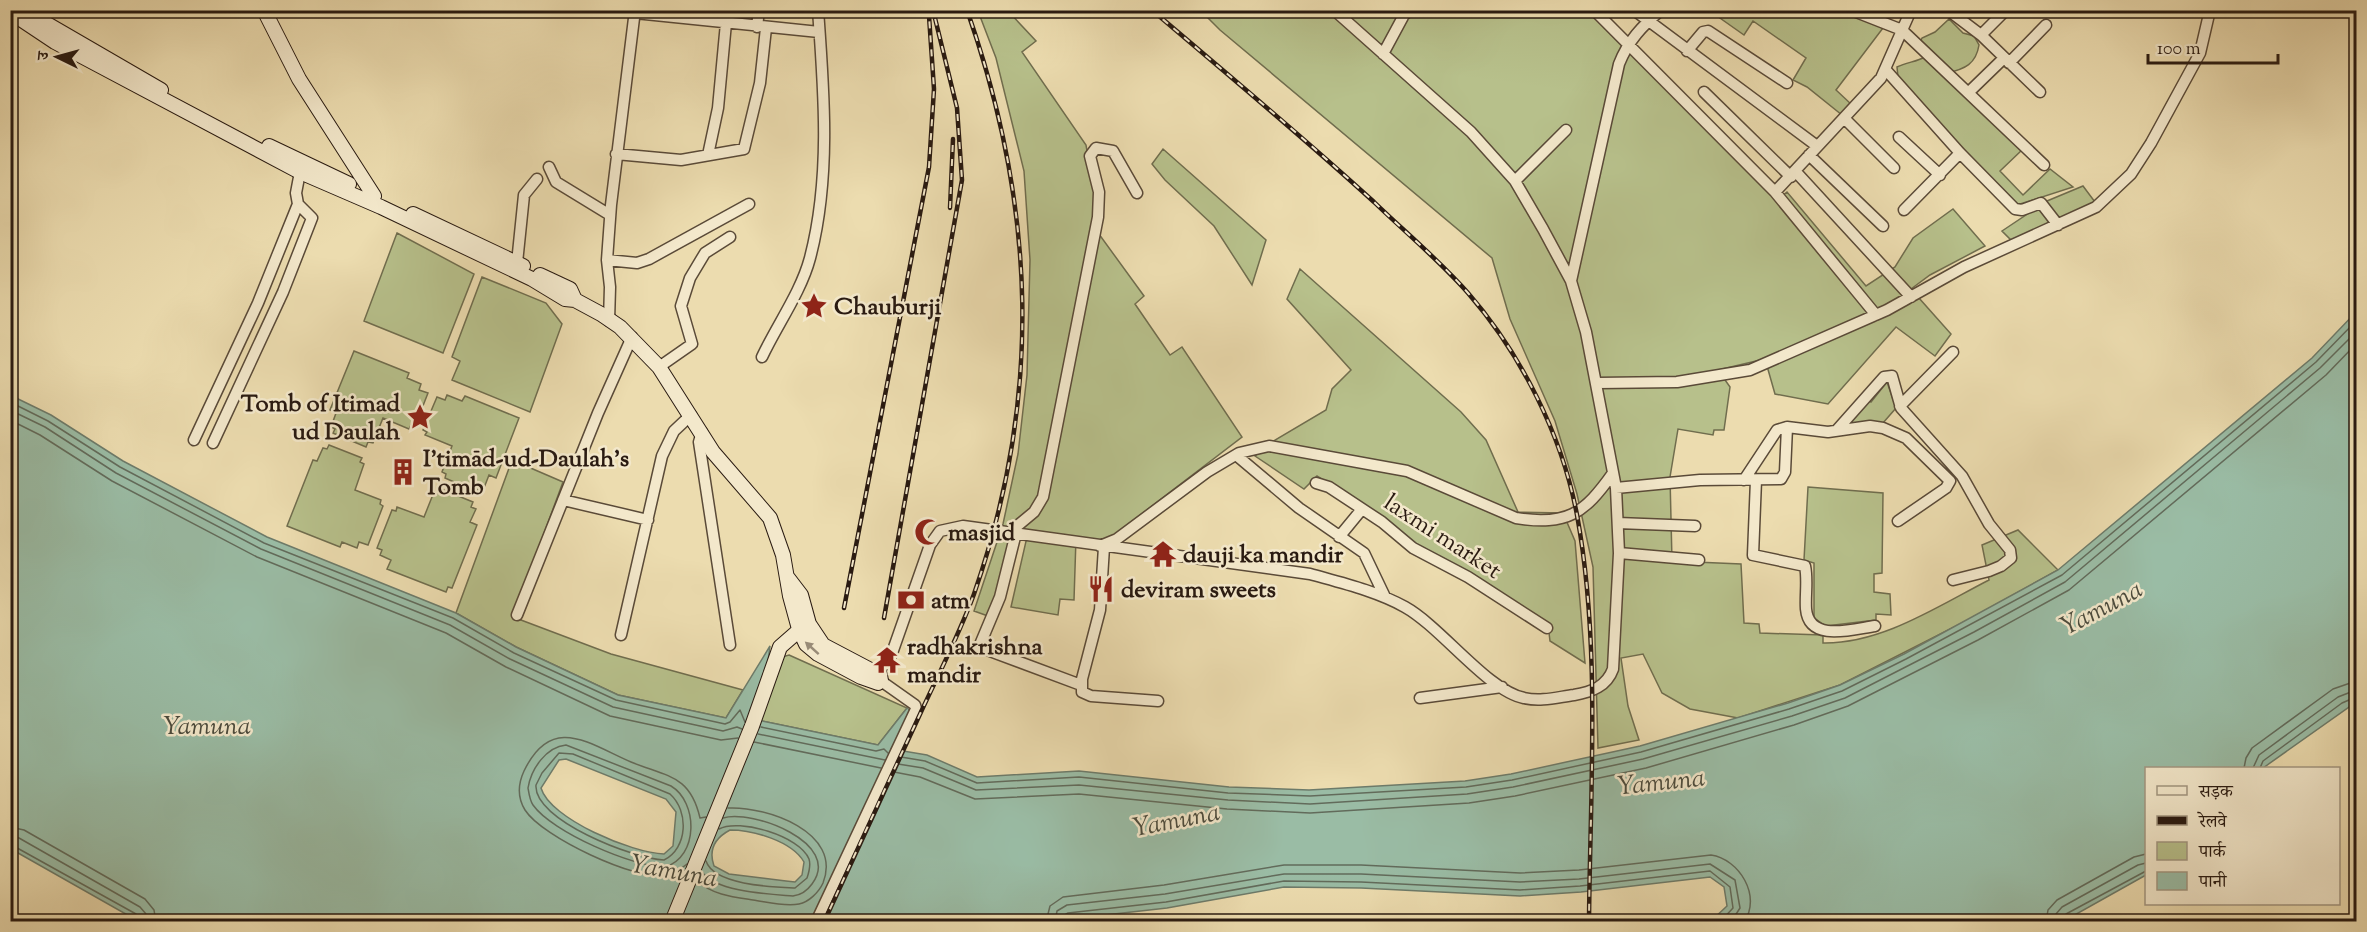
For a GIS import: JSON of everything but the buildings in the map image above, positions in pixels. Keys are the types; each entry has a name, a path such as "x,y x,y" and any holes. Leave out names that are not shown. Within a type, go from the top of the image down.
{"main road":[{"path":"23,10 232,128 570,289 575,300"},
{"path":"264,10 299,79 374,196"},
{"path":"10,12 55,42 300,172 381,207 532,279 565,299 575,300 632,337 659,367 713,452 770,518 777,531 788,578 801,595 804,627 836,658 879,677"},
{"path":"672,921 752,726 780,647 804,627"}],"street":[{"path":"616,154 681,160 738,152 746,148 760,83 762,27 759,10"},
{"path":"762,357 810,260 819,215 824,129 818,10"},
{"path":"816,921 916,709 915,705 879,677 888,663 930,545 940,531 963,526 1310,574 1385,597 1427,622 1483,674 1518,696 1539,700 1579,694 1605,684 1613,669 1619,553 1616,488 1598,384 1571,281 1515,181 1472,132 1334,10"},
{"path":"1383,54 1404,15 1410,10"},
{"path":"1594,10 1775,192 1876,315"},
{"path":"1634,10 1817,146"},
{"path":"1571,281 1619,64 1629,44 1647,21 1661,10"},
{"path":"1851,10 1902,30 2044,165"},
{"path":"1775,192 1845,119 1885,69 1911,10"},
{"path":"1981,35 2006,10"},
{"path":"1598,384 1677,382 1750,370 1876,315 1964,267 2096,207 2131,174 2200,53 2210,10"},
{"path":"609,321 610,287 607,260 610,215 635,12 819,32"},
{"path":"1952,12 1981,35 2040,92"},
{"path":"708,156 718,108 726,23"},
{"path":"1969,92 2046,25"},
{"path":"1687,51 1703,32 1708,31 1786,83"},
{"path":"1885,69 1960,153 2015,209 2022,210 2042,203 2058,225"},
{"path":"1704,92 1793,175 1911,297"},
{"path":"1845,119 1894,168"},
{"path":"1515,181 1566,130"},
{"path":"1899,137 1940,175"},
{"path":"1081,685 979,647 1000,597 1013,533 1034,512 1043,497 1098,217 1099,192 1090,156 1096,148 1113,150 1137,193"},
{"path":"1904,210 1960,153"},
{"path":"1809,156 1883,226"},
{"path":"549,168 556,182 610,215"},
{"path":"194,440 258,303 297,204 296,193 300,172"},
{"path":"517,263 524,195 537,179"},
{"path":"213,443 283,292 312,218 297,204"},
{"path":"607,260 637,262 649,259 749,204"},
{"path":"659,367 692,344 681,306 690,278 705,253 730,237"},
{"path":"518,615 563,500 632,337"},
{"path":"1900,406 1953,352"},
{"path":"1836,431 1886,376 1893,378 1900,406 1962,476 1989,524 2010,550 2011,558 2001,566 1953,580"},
{"path":"621,635 667,444 674,431 691,415"},
{"path":"1744,480 1779,428 1836,431 1869,426 1896,432 1910,441 1950,480 1946,488 1898,521"},
{"path":"1616,488 1700,480 1756,480 1784,477 1788,428"},
{"path":"702,432 699,442 730,645"},
{"path":"1102,547 1117,539 1207,472 1236,455 1263,446 1278,446 1391,466 1418,474 1516,518 1533,521 1565,519 1600,492 1613,473"},
{"path":"1236,455 1339,537 1364,553 1385,597"},
{"path":"1756,480 1753,555 1805,566 1806,610 1814,626 1827,632 1875,626"},
{"name":"laxmi market","path":"1316,483 1329,487 1413,548 1468,577 1547,628"},
{"path":"563,500 648,520"},
{"path":"1339,537 1362,509"},
{"path":"1618,523 1695,526"},
{"path":"1102,547 1101,610 1081,685 1086,695 1158,700"},
{"path":"1619,553 1699,560"},
{"path":"1420,698 1502,687"}],"green space":[{"path":"978,11 1008,11 1036,41 1022,52 1086,145 1096,202 1096,230 1144,296 1135,304 1170,355 1182,347 1242,437 1114,535 1099,543 1076,538 1074,600 1060,599 1058,615 1011,607 1027,537 1013,535 998,595 988,616 974,611 1003,524 1018,454 1027,375 1030,260 1024,171 996,58"},
{"path":"1201,11 1600,11 1782,196 1787,192 1866,286 1895,267 1913,238 1953,209 1985,246 1930,275 1911,289 1951,334 1935,356 1896,327 1828,404 1775,394 1765,359 1718,370 1730,387 1724,430 1714,430 1713,435 1678,429 1670,477 1672,561 1741,564 1744,623 1759,624 1760,633 1823,635 1823,643 1845,642 1888,630 1930,612 1989,580 1982,545 2018,530 2058,570 1968,620 1840,685 1738,718 1690,709 1662,693 1643,654 1621,658 1628,706 1639,740 1598,748 1593,567 1577,494 1555,421 1510,319 1492,258 1220,30"},
{"path":"1710,11 1849,11 1883,28 1836,90 1851,104 1842,115 1807,87 1793,80 1806,58 1753,21 1744,35"},
{"path":"1949,19 1963,33 1974,36 1979,45 1969,65 1947,73 2023,149 2000,171 2023,195 2050,169 2073,187 2017,205 1912,96 1898,77 1897,67 1925,57 1920,42 1922,38 1935,32"},
{"path":"1163,149 1266,240 1252,285 1214,226 1165,180 1152,164"},
{"path":"2083,186 2095,202 2012,241 2002,231 2047,201"},
{"path":"397,233 474,274 443,353 364,321"},
{"path":"1300,269 1461,412 1486,440 1518,512 1563,513 1575,541 1585,663 1550,641 1548,624 1416,545 1383,517 1317,476 1304,489 1255,456 1275,440 1326,410 1332,389 1351,370 1287,299"},
{"path":"482,277 546,303 562,324 530,412 452,380 460,361 452,357"},
{"path":"354,351 409,373 407,378 421,384 419,390 428,393 415,426 411,425 409,429 383,418 373,443 368,442 366,447 333,433 335,429 331,427 336,413 330,410"},
{"path":"1887,382 1896,408 1876,431 1835,427 1860,396 1871,402"},
{"path":"447,395 462,401 465,396 519,418 496,478 489,475 484,488 479,487 477,492 445,478 446,474 442,472 452,446 425,435 427,432 423,430 437,397 445,400"},
{"path":"329,445 362,458 360,462 364,464 355,490 381,500 380,504 383,506 368,545 359,542 357,548 342,542 340,547 287,526 313,460 317,461 323,448 327,449"},
{"path":"512,460 563,482 513,617 611,654 743,690 726,718 618,695 516,647 456,613"},
{"path":"1808,487 1883,493 1882,573 1874,574 1874,592 1890,594 1891,615 1876,614 1876,620 1826,626 1814,618 1814,563 1804,560"},
{"path":"441,489 473,502 471,507 476,509 470,522 477,525 452,588 448,587 446,592 387,569 391,560 380,555 382,550 377,548 392,510 396,511 397,507 424,517 434,492 439,494"},
{"path":"789,655 907,708 878,745 747,718 768,661"}],"water":[{"name":"Yamuna","path":"2356,312 2356,702 2264,767 2145,767 2145,876 2064,921 1711,921 1727,906 1724,887 1710,877 1581,892 1520,896 1361,888 1284,887 1167,908 1043,922 138,921 11,849 10,395 51,415 123,461 267,537 456,613 516,647 618,695 726,718 770,646 768,661 748,718 878,745 907,708 911,711 891,749 927,755 977,777 1079,771 1229,787 1309,790 1465,781 1511,774 1640,746 1788,703 1840,685 1904,654 2058,570 2312,358","holes":["566,759 666,799 676,812 673,846 664,854 633,848 613,841 575,822 548,800 541,788 559,760","730,830 771,838 791,848 804,862 802,875 795,882 729,874 714,866 712,849 717,840"]}],"railway":[{"path":"884,618 962,180 957,108 933,10"},
{"path":"824,922 949,654 974,594 996,520 1012,447 1020,374 1022,302 1018,229 1007,157 990,84 967,10"},
{"path":"1152,10 1319,153 1445,269 1468,293 1505,342 1537,397 1561,455 1570,485 1584,564 1592,666 1589,922"},
{"path":"844,608 929,167 934,89 929,16"},
{"path":"950,208 953,139"}],"place":[{"name":"Chauburji","path":"814,306"},
{"name":"Tomb of Itimad ud Daulah","path":"420,417"},
{"name":"I'timād-ud-Daulah's Tomb","path":"403,472"},
{"name":"masjid","path":"928,532"},
{"name":"dauji ka mandir","path":"1163,554"},
{"name":"deviram sweets","path":"1101,589"},
{"name":"atm","path":"911,600"},
{"name":"radhakrishna mandir","path":"887,660"}]}
